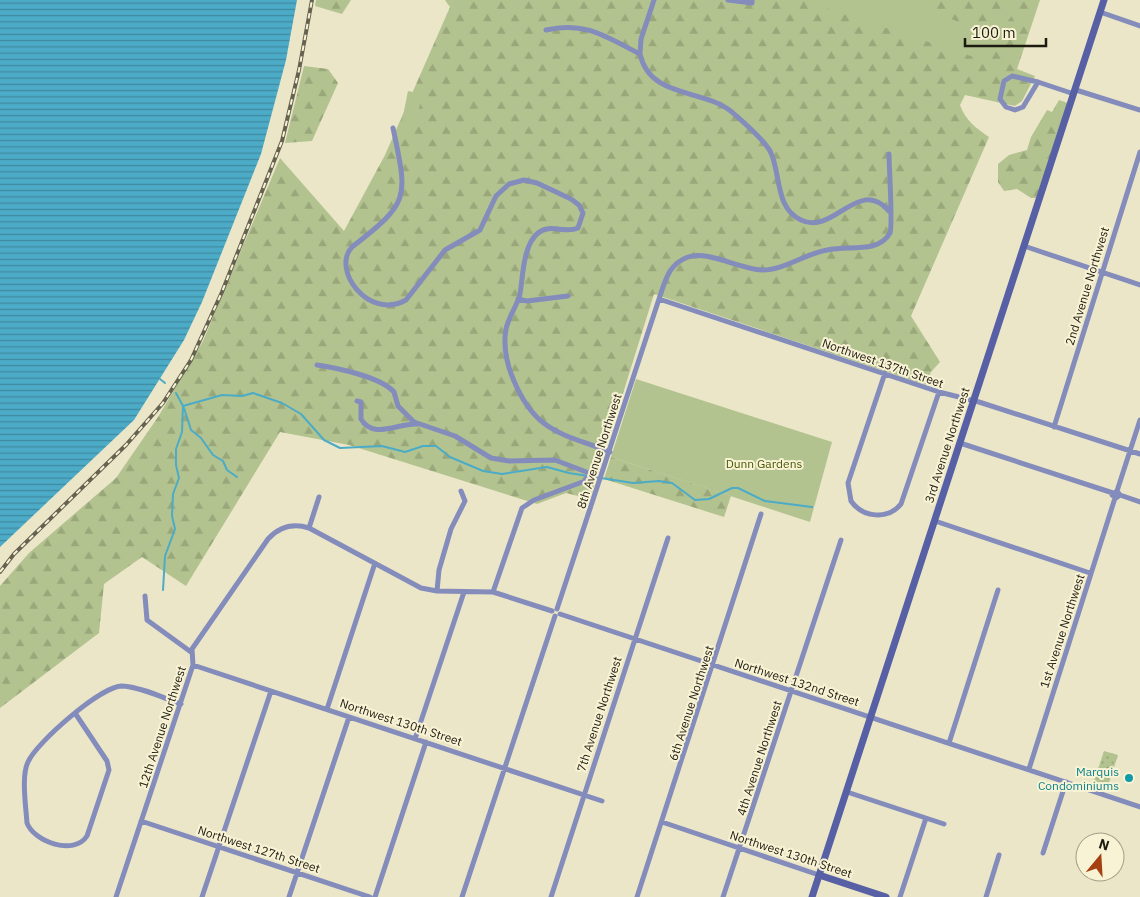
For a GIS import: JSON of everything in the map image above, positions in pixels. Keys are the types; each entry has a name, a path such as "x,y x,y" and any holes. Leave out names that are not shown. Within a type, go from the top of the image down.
{"street":[{"path":"654,0 641,40 640,54 645,68 657,82 726,108 767,146 785,205 795,217 808,223 822,222 864,199 879,202 889,211"},
{"path":"728,0 752,2"},
{"name":"3rd Avenue Northwest","path":"812,897 1104,0"},
{"path":"1100,12 1140,26"},
{"path":"546,30 571,26 588,29 640,54"},
{"path":"1038,82 1020,109 1009,109 1002,102 1002,87 1009,77 1018,76 1140,110"},
{"path":"393,128 403,177 403,189 390,216 352,246 347,253 346,268 359,292 370,302 382,306 396,305 406,300 445,250 480,230 499,192 509,184 524,180 537,183 571,199 579,205 583,216 580,225 574,229 548,228 536,234 528,252 518,299 507,326 505,344 510,371 523,401 533,415 548,427 609,455"},
{"name":"2nd Avenue Northwest","path":"1054,426 1140,152"},
{"name":"8th Avenue Northwest","path":"462,897 659,299 672,267 686,257 704,256 753,269 777,269 826,250 864,247 881,243 891,229 889,211 889,154"},
{"path":"1024,246 1140,285"},
{"path":"518,299 527,301 568,296"},
{"name":"Northwest 137th Street","path":"659,299 939,392 1140,454"},
{"path":"317,365 352,373 387,386 394,392 398,406 420,425"},
{"path":"884,373 848,483 849,497 854,504 872,514 889,514 901,504 939,392"},
{"path":"357,401 360,402 360,419 371,429 385,430 404,425 420,425 444,431 499,460 548,459 574,466 588,475 582,482 530,501 519,512 493,592"},
{"name":"1st Avenue Northwest","path":"1029,769 1140,420"},
{"path":"960,443 1140,502"},
{"path":"437,591 439,570 451,530 465,500 461,491"},
{"path":"309,528 318,497"},
{"name":"6th Avenue Northwest","path":"638,897 761,514"},
{"path":"935,521 1090,573"},
{"name":"Northwest 132nd Street","path":"281,528 294,526 309,528 417,586 437,591 493,592 1140,807"},
{"name":"12th Avenue Northwest","path":"116,897 193,665 191,652 268,539 281,528"},
{"name":"7th Avenue Northwest","path":"551,897 668,538"},
{"name":"4th Avenue Northwest","path":"723,897 841,540"},
{"path":"327,710 374,563"},
{"path":"948,742 998,590"},
{"path":"415,739 464,592"},
{"path":"145,596 146,620 191,652"},
{"name":"Northwest 130th Street","path":"193,665 602,801"},
{"path":"75,713 109,765 87,836 80,844 67,847 34,835 27,823 26,774 28,762 32,755 75,713 95,696 115,687 131,688 180,704"},
{"path":"202,897 271,691"},
{"path":"289,897 349,717"},
{"path":"375,897 426,742"},
{"path":"1043,853 1066,782"},
{"path":"846,792 944,824"},
{"path":"900,897 926,818"},
{"name":"Northwest 127th Street","path":"141,820 370,897"},
{"name":"Northwest 130th Street","path":"662,822 886,897"},
{"path":"986,897 1000,855"}],"green space":[{"path":"316,0 351,0 342,14 315,6"},
{"path":"445,0 1040,0 1017,69 1035,76 1022,101 1015,106 965,95 960,105 975,127 989,137 911,316 940,362 931,372 926,385 654,294 590,499 566,493 537,504 349,445 280,432 186,586 142,557 104,584 99,633 0,708 0,586 29,553 116,478 158,417 203,341 280,158 344,231 385,155 450,7"},
{"path":"802,0 931,0 931,6 936,13 982,31 992,26 1013,0 1024,0 998,34 989,62"},
{"path":"304,66 328,69 338,83 312,141 285,143"},
{"path":"408,91 422,94 416,124 402,121"},
{"path":"1059,100 1068,103 1036,198 1031,198 1017,189 1004,191 998,182 998,164 1009,155 1027,150 1031,137 1047,110 1052,112"},
{"name":"Dunn Gardens","path":"636,379 832,442 810,522 611,457"},
{"path":"611,457 731,496 724,517 604,479"},
{"path":"1104,751 1118,755 1106,792 1092,787"}],"water":[{"path":"0,0 297,0 286,60 261,154 202,302 184,340 134,420 0,547"}],"waterway":[{"path":"160,379 165,383"},
{"path":"176,393 183,406 222,395 242,396 253,393 282,403 301,414 324,440 340,448 382,446 405,452 423,446 436,446 450,457 483,471 502,474 547,467 569,473 633,483 659,481 672,483 695,500 709,499 732,488 738,488 765,501 812,507"},
{"path":"163,590 165,556 175,529 172,516 173,494 179,478 176,465 176,449 182,432 183,406"},
{"path":"184,408 191,430 201,438 213,455 223,461 227,470 237,477"}],"railway":[{"path":"0,572 14,554 126,445 163,403 191,360 222,292 282,141 299,70 312,0"}],"place":[{"name":"Marquis Condominiums","path":"1129,778"}]}
